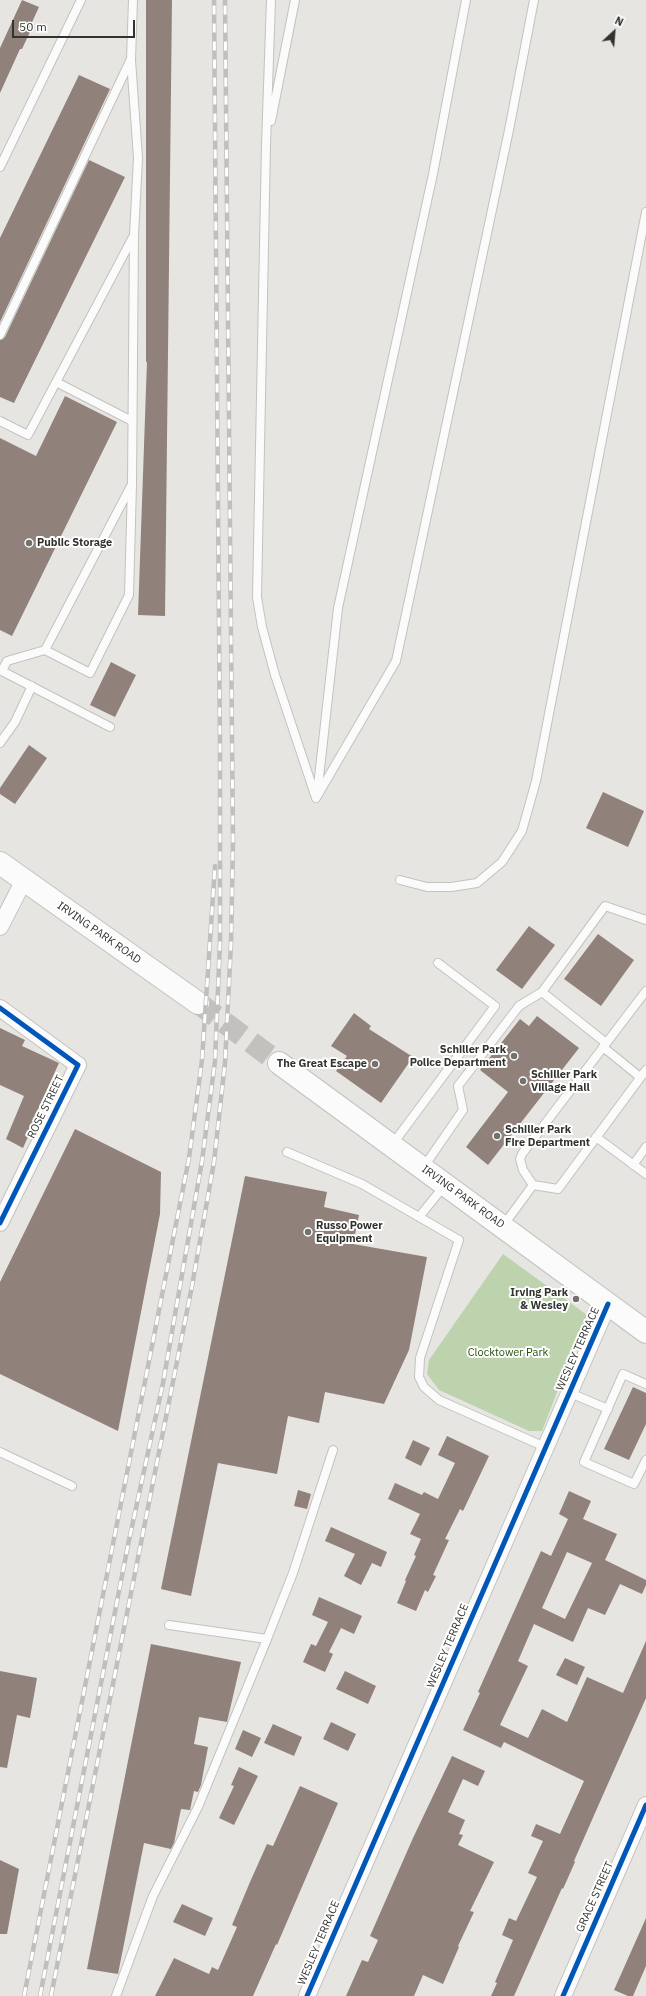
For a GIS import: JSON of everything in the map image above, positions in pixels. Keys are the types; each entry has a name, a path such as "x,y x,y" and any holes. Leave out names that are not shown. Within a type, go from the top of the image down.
{"main road":[{"name":"IRVING PARK ROAD","path":"0,863 198,1003"},
{"name":"IRVING PARK ROAD","path":"280,1063 646,1332"}],"street":[{"path":"0,927 24,880"},
{"name":"ROSE STREET","path":"0,1008 78,1065 0,1223"},
{"name":"WESLEY TERRACE","path":"307,1996 608,1304"},
{"name":"GRACE STREET","path":"563,1996 646,1805"}],"lane":[{"path":"0,167 81,0"},
{"path":"110,727 1,671 7,662 45,650 90,673 129,595 132,484 134,236 138,158 131,60 133,0"},
{"path":"271,0 266,145 257,597 262,627 275,675 316,798"},
{"path":"266,145 295,0"},
{"path":"316,798 338,608 433,174 466,0"},
{"path":"316,798 396,661 509,130 534,0"},
{"path":"0,335 131,60"},
{"path":"400,880 427,887 451,887 477,883 502,862 522,831 536,781 646,212"},
{"path":"0,421 28,435 134,236"},
{"path":"56,382 132,421"},
{"path":"45,650 132,484"},
{"path":"0,743 15,722 32,686"},
{"path":"423,1168 464,1110 458,1086 519,1006 542,992 605,906 646,920"},
{"path":"392,1145 495,1006 438,963"},
{"path":"646,991 522,1154 520,1159 523,1170 534,1184 558,1189 646,1070"},
{"path":"542,992 640,1077"},
{"path":"596,1138 646,1174"},
{"path":"632,1164 646,1147"},
{"path":"287,1152 362,1184 459,1240 420,1358 418,1377 424,1387 439,1400 545,1448"},
{"path":"419,1217 445,1184"},
{"path":"502,1226 534,1184"},
{"path":"646,1384 623,1374 584,1462 634,1484 646,1460"},
{"path":"570,1393 608,1409"},
{"path":"116,1996 153,1896 198,1807 267,1639 293,1573 333,1450"},
{"path":"0,1452 72,1486"},
{"path":"169,1625 267,1639"}],"green space":[{"name":"Clocktower Park","path":"503,1254 587,1315 542,1431 529,1431 439,1390 427,1374 429,1360"}],"building":[{"path":"22,0 39,7 28,31 30,32 22,49 20,49 0,93 0,48"},
{"path":"146,0 172,0 165,616 138,615 147,361 146,363"},
{"path":"79,75 110,89 0,322 0,238"},
{"path":"89,160 125,177 14,403 0,397 0,340 5,337"},
{"name":"Public Storage","path":"65,396 117,422 12,636 0,630 0,438 36,456"},
{"path":"111,662 136,675 115,717 90,705"},
{"path":"29,745 47,758 15,804 0,794 0,788"},
{"path":"603,792 644,811 628,847 586,828"},
{"path":"529,926 555,945 522,989 496,970"},
{"path":"598,934 634,960 601,1006 564,979"},
{"name":"The Great Escape","path":"354,1013 371,1026 369,1029 413,1057 381,1103 336,1071 347,1056 331,1046"},
{"name":"Schiller Park Village Hall","path":"537,1016 579,1048 488,1165 466,1147 508,1092 480,1070 520,1019 529,1026"},
{"path":"0,1028 25,1040 22,1046 59,1063 34,1118 36,1119 23,1148 6,1139 24,1096 0,1085"},
{"path":"75,1129 161,1172 160,1214 118,1431 0,1374 0,1282"},
{"path":"245,1176 327,1192 324,1207 359,1215 353,1244 427,1257 409,1350 384,1404 325,1392 319,1423 288,1416 277,1474 218,1463 191,1596 161,1589"},
{"path":"633,1387 646,1393 646,1424 629,1460 604,1449"},
{"path":"447,1436 489,1456 463,1511 460,1509 445,1539 449,1540 433,1575 436,1576 428,1592 425,1590 416,1611 397,1603 406,1581 405,1580 416,1556 414,1555 421,1539 410,1534 420,1514 388,1499 395,1483 422,1495 424,1492 438,1499 455,1463 438,1455"},
{"path":"413,1440 430,1448 421,1466 405,1458"},
{"path":"298,1490 311,1494 307,1509 294,1506"},
{"path":"569,1491 591,1501 583,1519 617,1534 605,1560 646,1580 646,1585 642,1594 620,1584 605,1615 588,1608 573,1642 534,1624 518,1661 528,1666 500,1725 528,1738 542,1709 567,1722 587,1677 623,1693 646,1641 646,1698 574,1861 575,1862 514,1996 491,1996 497,1983 495,1982 513,1940 502,1935 509,1918 516,1921 537,1877 528,1873 543,1841 531,1836 536,1824 560,1834 584,1781 504,1742 501,1748 463,1730 480,1693 478,1692 541,1551 551,1556 568,1519 559,1514","holes":["567,1552 592,1563 565,1619 542,1608"]},
{"path":"331,1527 387,1552 381,1567 372,1563 361,1585 344,1576 355,1554 325,1541"},
{"path":"319,1597 362,1616 354,1634 341,1628 329,1652 333,1654 325,1672 303,1662 311,1644 316,1646 328,1622 312,1615"},
{"path":"151,1644 241,1662 227,1722 199,1717 194,1744 208,1747 201,1785 198,1792 194,1791 190,1810 181,1809 174,1843 171,1849 144,1843 118,1974 87,1969"},
{"path":"565,1658 585,1667 577,1685 556,1675"},
{"path":"0,1671 37,1678 30,1718 17,1715 7,1768 0,1767"},
{"path":"345,1671 376,1686 368,1704 336,1689"},
{"path":"331,1722 356,1734 348,1751 323,1739"},
{"path":"273,1724 302,1737 294,1756 264,1743"},
{"path":"243,1730 261,1738 252,1757 235,1749"},
{"path":"452,1756 485,1771 478,1786 463,1779 448,1812 465,1820 459,1834 463,1835 458,1845 494,1862 470,1911 474,1912 458,1946 459,1947 443,1984 423,1975 414,1996 346,1996 362,1960 368,1962 378,1940 370,1936 413,1838"},
{"path":"239,1767 258,1776 234,1825 219,1818 234,1786 231,1785"},
{"path":"300,1786 338,1803 277,1945 276,1944 253,1996 155,1996 174,1958 209,1974 212,1967 218,1970 237,1927 232,1925 250,1882 267,1844 273,1846"},
{"path":"0,1860 19,1869 7,1934 0,1934"},
{"path":"182,1904 213,1918 205,1936 173,1922"},
{"path":"646,1918 646,1966 633,1996 628,1996 614,1990"}],"tunnel":[{"path":"198,1003 279,1063"}],"railway":[{"path":"40,1996 128,1545 163,1383 202,1161 215,1061 220,942 220,750 214,0"},
{"path":"51,1996 192,1286 214,1162 225,1063 231,943 233,842 225,0"},
{"path":"24,1996 189,1158 202,1060 215,866"}],"cycle path":[{"path":"0,1008 78,1065 0,1223"},
{"path":"307,1996 608,1304"},
{"path":"563,1996 646,1805"}],"place":[{"name":"Public Storage","path":"29,543"},
{"name":"Schiller Park Police Department","path":"514,1056"},
{"name":"The Great Escape","path":"375,1064"},
{"name":"Schiller Park Village Hall","path":"523,1081"},
{"name":"Schiller Park Fire Department","path":"497,1136"},
{"name":"Russo Power Equipment","path":"308,1232"},
{"name":"Irving Park & Wesley","path":"576,1299"}]}
